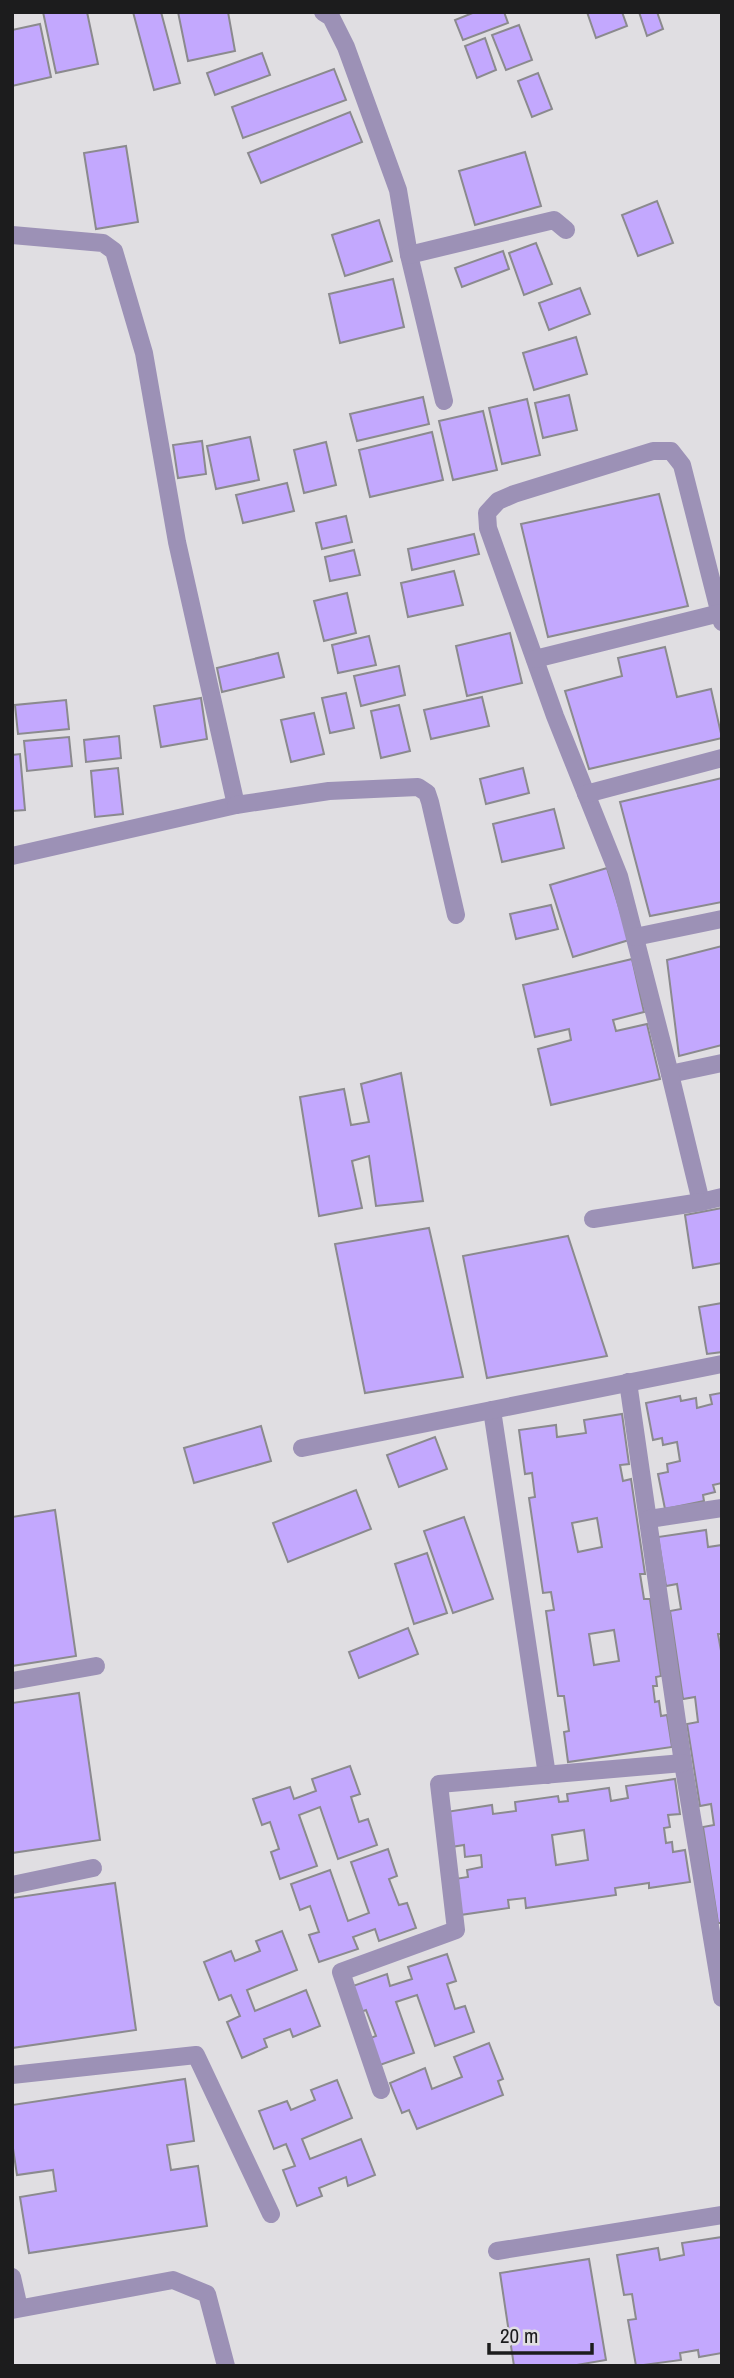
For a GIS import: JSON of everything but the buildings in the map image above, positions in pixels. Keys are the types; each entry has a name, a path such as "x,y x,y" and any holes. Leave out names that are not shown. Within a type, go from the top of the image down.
{"street":[{"path":"333,14 398,190 409,255 444,401"},
{"path":"409,255 554,220 566,230"},
{"path":"12,235 103,243 114,251 144,353 177,542 236,805"},
{"path":"535,659 721,618 682,465 671,451 653,450 514,494 498,501 487,513 488,528 535,659 620,876 701,1202"},
{"path":"586,794 722,758"},
{"path":"12,856 236,805 329,791 418,788 427,793 430,802 456,915"},
{"path":"635,937 722,919"},
{"path":"670,1074 722,1063"},
{"path":"593,1219 722,1197"},
{"path":"302,1448 722,1364"},
{"path":"628,1382 683,1763 722,1998"},
{"path":"492,1410 547,1775"},
{"path":"649,1519 722,1508"},
{"path":"12,1681 96,1667"},
{"path":"381,2090 341,1972 456,1930 439,1784 683,1763"},
{"path":"12,1885 93,1867"},
{"path":"12,2075 196,2055 271,2214"},
{"path":"497,2251 722,2215"},
{"path":"12,2277 16,2309 173,2280 208,2294 226,2366"}]}
